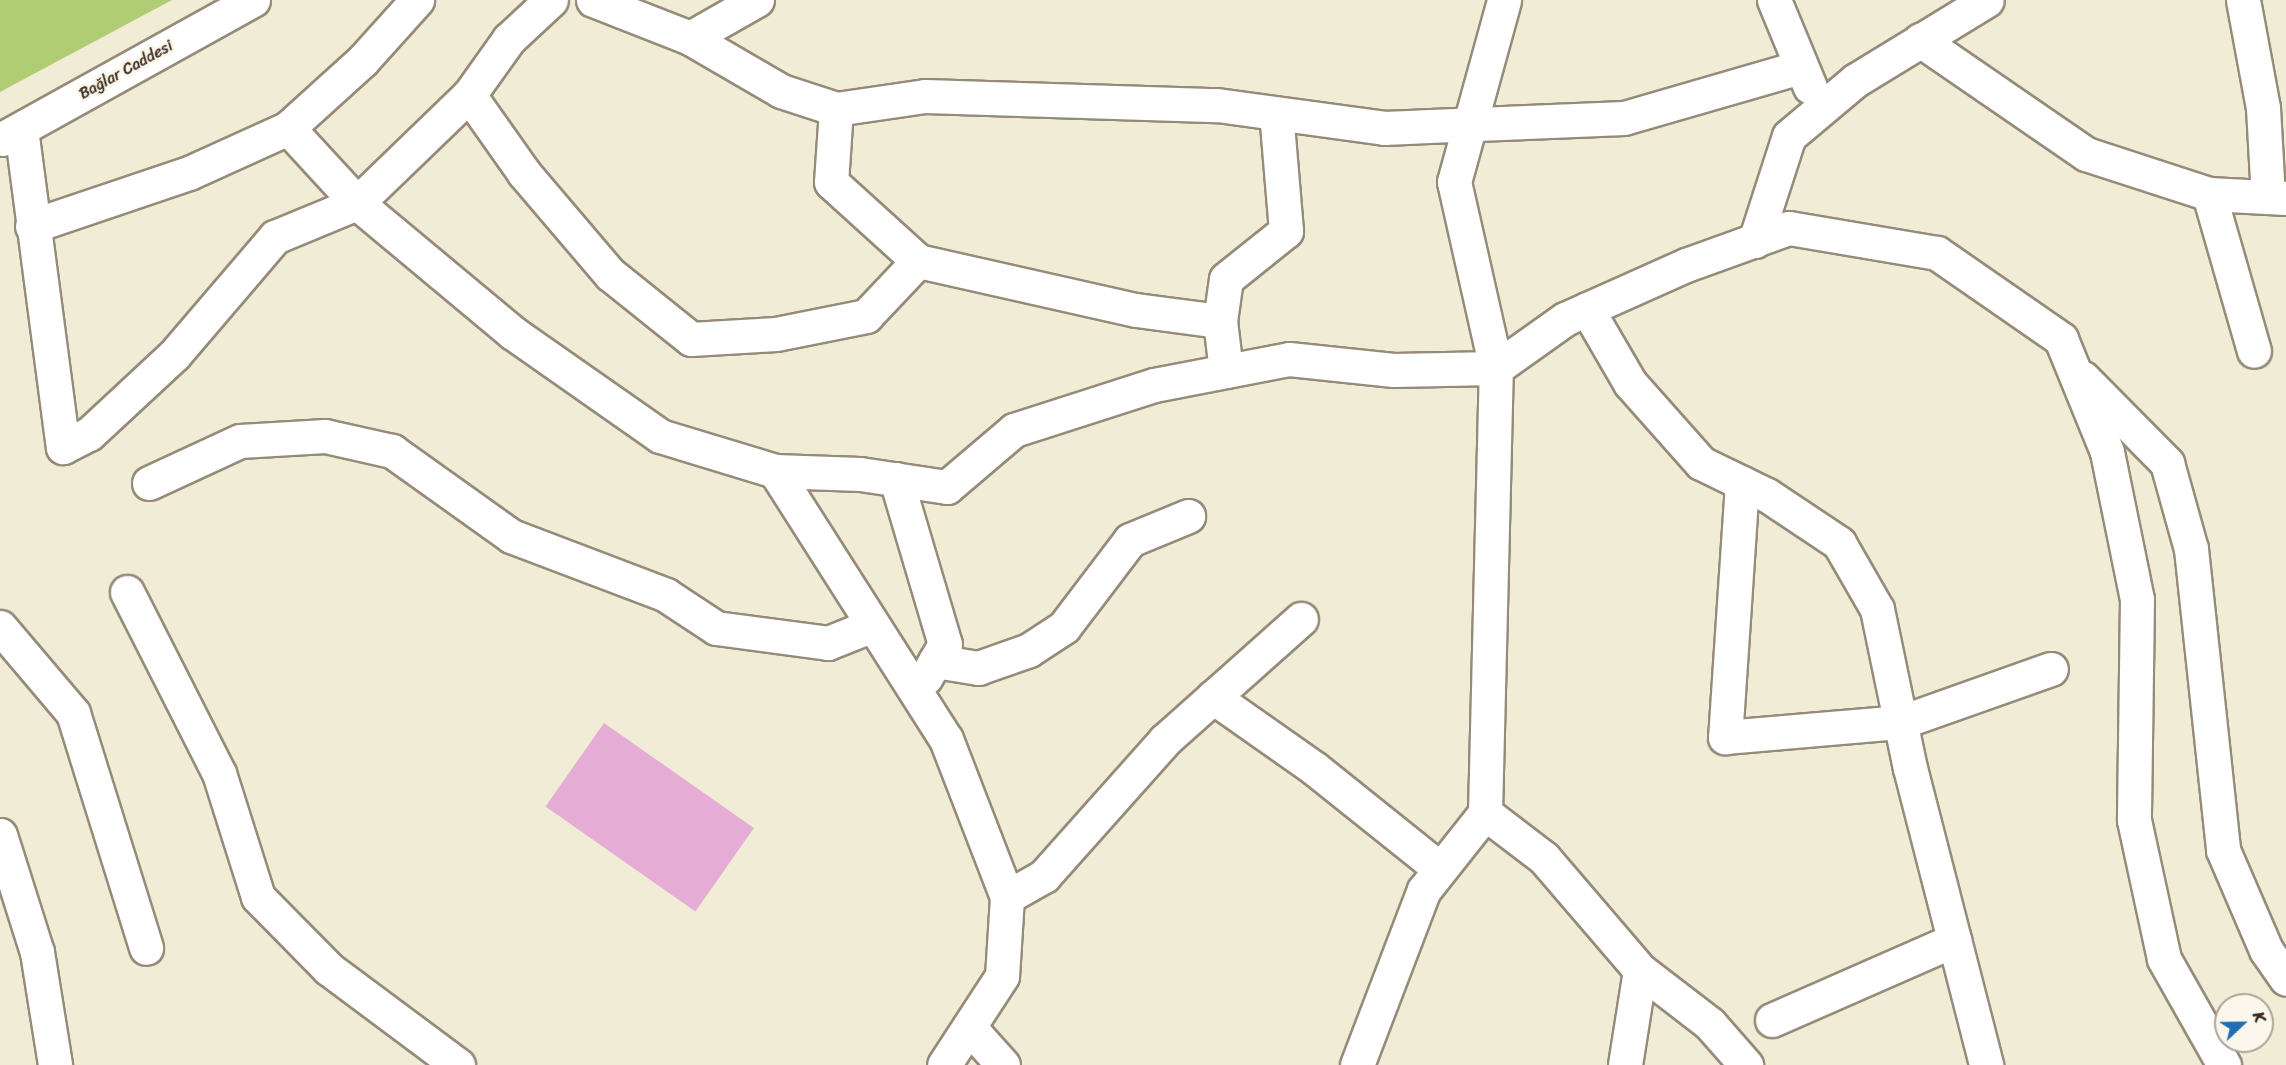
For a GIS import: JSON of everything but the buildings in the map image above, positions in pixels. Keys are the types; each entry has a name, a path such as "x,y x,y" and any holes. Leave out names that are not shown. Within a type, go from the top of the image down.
{"street":[{"name":"Bağlar Caddesi","path":"11,134 253,0"},
{"path":"32,226 189,173 288,128 363,60 417,0"},
{"path":"11,134 32,226 63,447 89,434 175,354 275,237 357,203 469,95 509,39 550,0"},
{"path":"593,0 690,38 781,91 836,109 926,96 1217,105 1384,128 1624,118 1802,67"},
{"path":"1357,1065 1424,890 1485,813 1496,368 1454,182 1474,124 1504,0"},
{"path":"1774,0 1819,111"},
{"path":"1755,241 1789,136 1819,111 1920,40 1953,8 1987,0"},
{"path":"1920,40 2086,154 2209,194 2277,197 2264,108 2243,0"},
{"path":"690,38 754,1"},
{"path":"469,95 524,173 610,274 691,339 776,334 866,316 918,261"},
{"path":"836,109 831,182 918,261 1136,310 1220,321"},
{"path":"1226,371 1220,321 1226,279 1286,231 1276,114"},
{"path":"288,128 357,203 513,333 660,436 775,471 896,479 947,486 1014,430 1154,385 1289,359 1393,370 1496,368 1587,309 1790,228 1937,254 2061,339 2107,452 2137,599 2134,820 2164,959 2223,1065"},
{"path":"2209,194 2254,351"},
{"path":"1587,309 1630,384 1701,463 1742,483 1839,543 1877,609 1901,722 1986,1065"},
{"path":"2073,368 2166,463 2191,549 2223,850 2266,950 2286,980"},
{"path":"149,483 240,441 325,436 392,451 510,536 666,595 716,628 828,643 873,625"},
{"path":"775,471 946,739 1007,897 1002,976 945,1065"},
{"path":"896,479 945,644 916,693"},
{"path":"1742,483 1725,737 1901,722 2051,669"},
{"path":"935,661 978,668 1029,650 1064,627 1130,540 1188,516"},
{"path":"127,592 219,773 258,897 329,969 458,1065"},
{"path":"1007,897 1044,876 1165,740 1301,619"},
{"path":"0,627 73,713 147,948"},
{"path":"1213,698 1314,768 1440,869"},
{"path":"1485,813 1544,858 1640,970 1710,1024 1746,1065"},
{"path":"0,835 38,952 55,1065"},
{"path":"1772,1020 1954,940"},
{"path":"1625,1065 1640,970"},
{"path":"969,1027 1003,1065"}],"green space":[{"path":"0,0 172,0 0,92"}]}
